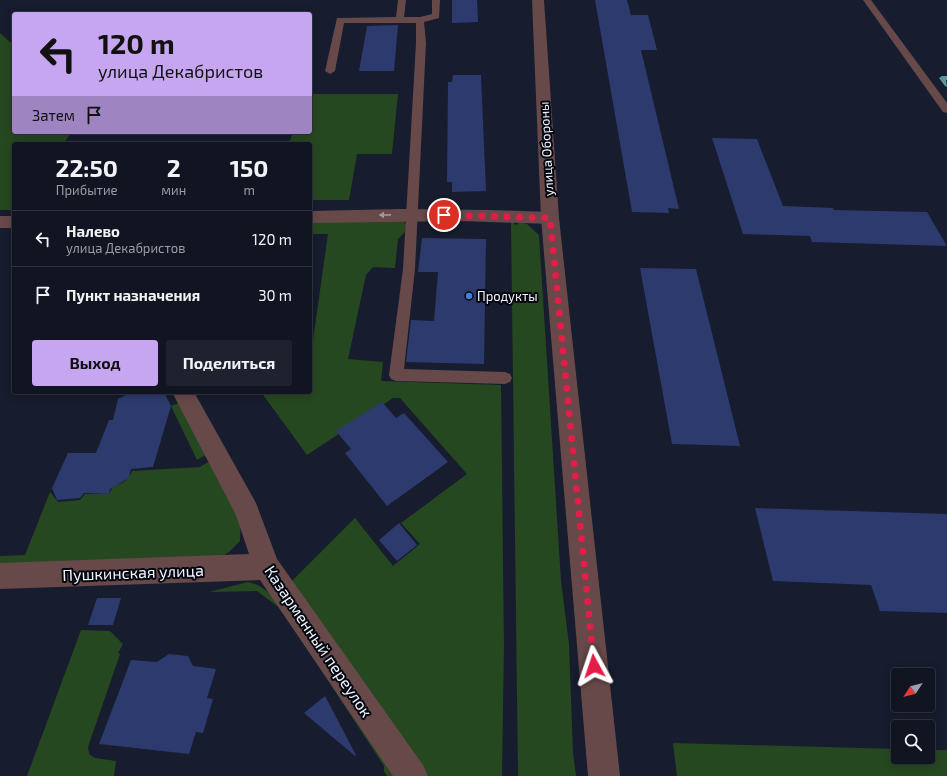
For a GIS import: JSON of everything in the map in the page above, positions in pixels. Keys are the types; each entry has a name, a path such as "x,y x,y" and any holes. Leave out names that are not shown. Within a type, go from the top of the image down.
{"street":[{"name":"улица Обороны","path":"538,0 550,218 587,586 604,776"},
{"path":"312,216 413,214 507,215 550,218"},
{"path":"0,222 12,222"},
{"name":"Казарменный переулок","path":"184,394 246,511 267,567 412,776"},
{"name":"Пушкинская улица","path":"0,576 267,567"}],"lane":[{"path":"400,20 402,0"},
{"path":"330,71 340,20 420,20 436,16 436,0"},
{"path":"866,0 947,110"},
{"path":"420,20 421,43 413,214 409,270 396,375 505,378"}],"green space":[{"path":"0,33 12,42 12,134 70,134 64,142 12,142 12,210 0,210"},
{"path":"312,94 398,94 392,154 357,154 349,200 312,200 312,142 290,142 292,134 312,134"},
{"path":"398,220 404,222 406,225 405,232 398,239 395,268 373,267 366,275 348,359 383,362 381,381 501,385 504,646 502,776 428,776 292,581 355,518 393,566 420,544 401,523 467,474 400,398 393,398 307,455 262,394 312,394 312,347 328,234 312,234 312,222"},
{"path":"511,222 514,222 514,224 517,225 519,222 527,224 539,235 561,581 569,644 573,753 576,776 518,776"},
{"path":"181,402 209,453 197,460 171,406"},
{"path":"213,459 241,517 240,541 229,552 214,561 0,566 0,556 25,555 50,492 58,502 80,500 85,494 109,494 113,486 125,481 132,471 200,467"},
{"path":"248,582 258,585 285,604 400,776 387,776 384,771 384,766 281,609 257,591 209,592"},
{"path":"81,630 110,631 123,644 118,653 120,654 88,747 89,754 95,758 116,761 114,776 27,776"},
{"path":"673,743 891,749 891,764 935,764 935,750 947,750 947,776 677,776"}],"building":[{"path":"452,0 477,0 478,22 452,23"},
{"path":"595,0 627,0 631,15 648,15 657,50 641,50 679,209 668,208 669,213 632,212"},
{"path":"398,25 394,71 359,71 367,26"},
{"path":"453,75 481,75 486,191 452,192 452,182 447,182 448,82 452,82"},
{"path":"712,138 757,139 783,206 833,208 834,210 927,212 947,246 812,242 810,236 743,234"},
{"path":"422,238 486,239 484,364 406,362 411,320 434,321 438,272 418,272"},
{"path":"640,268 696,269 740,446 672,444"},
{"path":"128,394 165,394 171,406 153,467 131,469 129,478 110,489 109,494 84,493 80,498 57,500 52,488 68,453 96,453 109,420 113,420 118,399"},
{"path":"382,402 396,418 404,413 448,462 387,506 345,453 351,449 336,431"},
{"path":"755,508 947,514 947,613 880,611 871,585 773,581"},
{"path":"399,523 417,545 397,561 379,540"},
{"path":"97,598 121,598 113,625 88,625"},
{"path":"169,654 188,656 193,666 216,669 207,698 213,699 203,733 196,732 189,754 99,744 131,660 157,662"},
{"path":"325,696 356,755 355,756 304,713"}],"waterway":[{"path":"947,78 942,78 947,85"}],"place":[{"name":"Продукты","path":"469,296"}],"route":[{"path":"444,215 507,215 550,218 594,666"}]}
